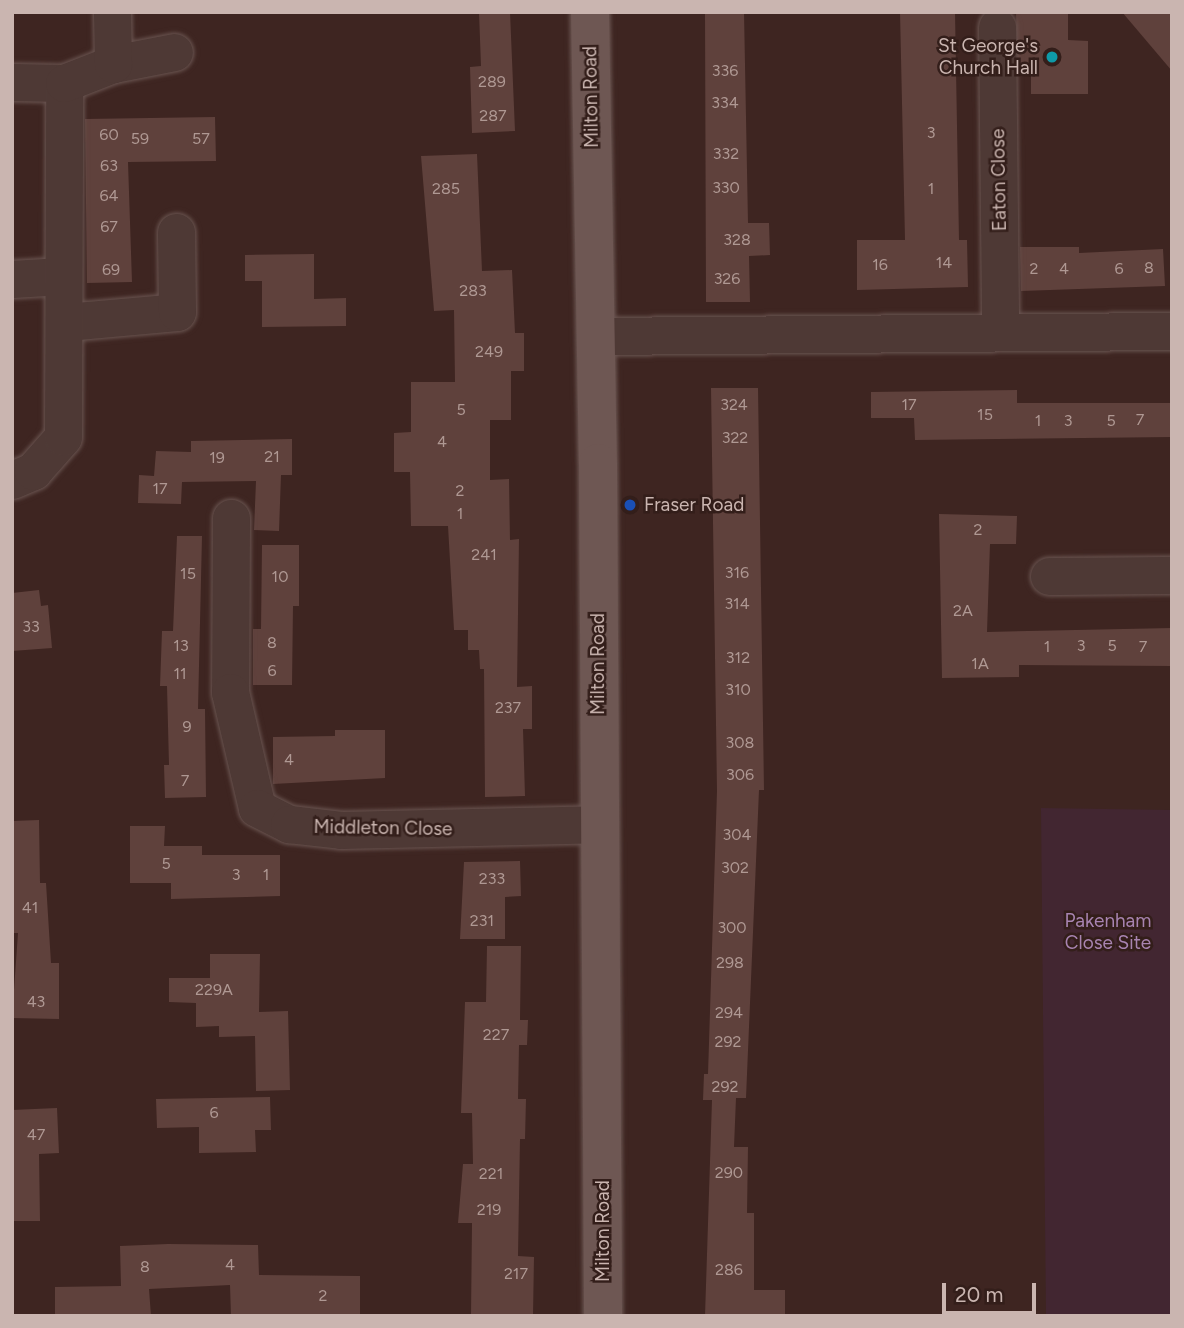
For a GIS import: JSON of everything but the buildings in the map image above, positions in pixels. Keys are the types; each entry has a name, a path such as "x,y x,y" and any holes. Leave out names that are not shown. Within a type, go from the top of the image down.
{"main road":[{"name":"Milton Road","path":"590,12 603,1316"}],"street":[{"path":"112,12 113,64"},
{"name":"Eaton Close","path":"998,27 1000,332"},
{"path":"12,82 64,83 113,64 174,51"},
{"path":"12,480 33,471 63,437 66,321 62,276 64,83"},
{"path":"66,321 177,312 176,232"},
{"path":"12,279 62,276"},
{"path":"595,336 1172,331"},
{"name":"Middleton Close","path":"231,518 230,692 257,808 289,824 341,830 598,824"},
{"path":"1049,576 1172,575"}],"green space":[{"name":"Pakenham Close Site","path":"1041,808 1172,810 1172,1316 1046,1316"}],"place":[{"name":"St George's Church Hall","path":"1052,57"},
{"name":"Fraser Road","path":"630,505"}]}
